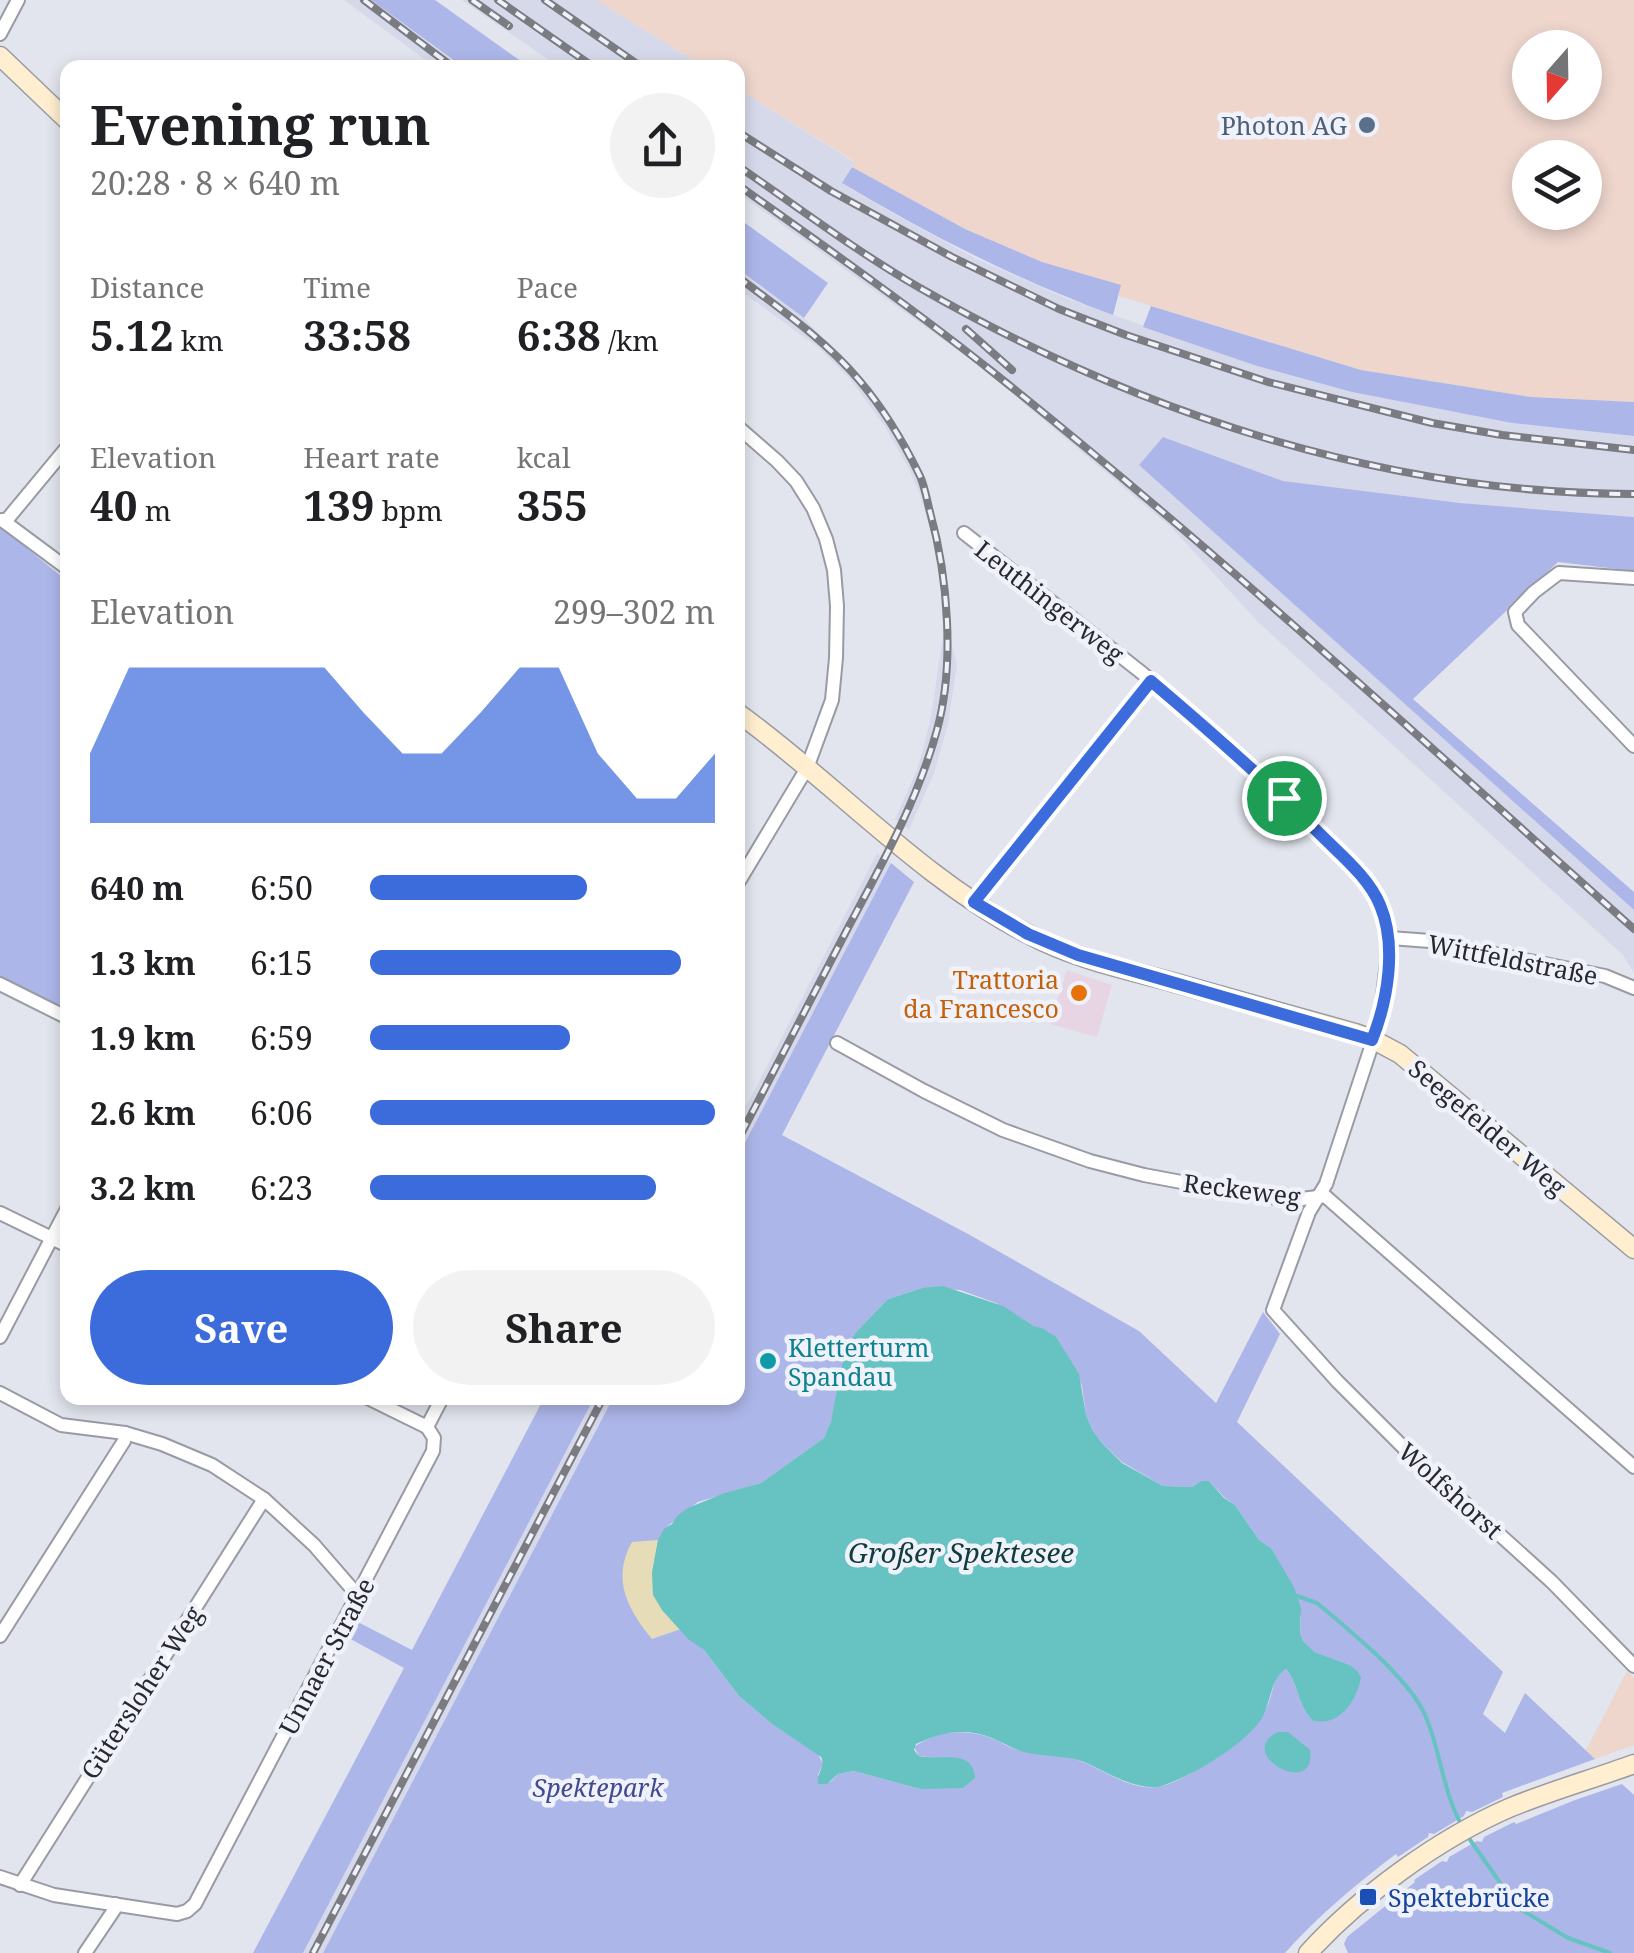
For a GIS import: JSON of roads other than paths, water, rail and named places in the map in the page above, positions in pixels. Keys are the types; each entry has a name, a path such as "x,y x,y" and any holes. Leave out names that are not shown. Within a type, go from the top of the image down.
{"street":[{"path":"0,34 18,0"},
{"path":"0,56 60,112"},
{"path":"745,434 796,481 813,508 834,570 838,606 832,700 807,768 745,872"},
{"path":"60,455 2,520 60,564"},
{"name":"Leuthingerweg","path":"964,534 1151,681 1239,756 1350,864 1379,902 1390,938 1380,1020 1326,1184 1309,1212 1273,1310"},
{"path":"1634,578 1560,573 1515,612 1518,624 1634,746"},
{"path":"974,902 1151,681"},
{"name":"Seegefelder Weg","path":"745,719 974,902 1028,934 1078,955 1372,1040 1413,1064 1634,1249"},
{"name":"Wittfeldstraße","path":"1390,938 1430,942 1605,976 1634,988"},
{"path":"0,984 60,1014"},
{"name":"Reckeweg","path":"837,1043 1008,1132 1090,1161 1240,1194 1330,1199 1634,1467"},
{"path":"0,1212 60,1242"},
{"path":"0,1338 60,1222"},
{"name":"Wolfshorst","path":"1273,1310 1377,1422 1552,1582 1634,1666"},
{"path":"0,1393 61,1424 126,1434 212,1465 264,1499 359,1593"},
{"path":"382,1405 427,1427"},
{"name":"Unnaer Straße","path":"115,1904 177,1914 195,1904 433,1451 434,1438 427,1427 438,1405"},
{"path":"0,1636 126,1434"},
{"name":"Gütersloher Weg","path":"20,1885 264,1499"},
{"path":"1319,1948 1368,1897 1406,1868 1508,1809 1634,1764"},
{"path":"0,1877 54,1894 115,1904 85,1953"}],"water":[{"name":"Großer Spektesee","path":"943,1286 1003,1306 1056,1337 1079,1374 1093,1431 1122,1463 1163,1486 1192,1487 1209,1481 1235,1505 1259,1540 1271,1548 1294,1587 1301,1608 1303,1641 1314,1652 1350,1665 1361,1677 1345,1710 1330,1720 1312,1720 1286,1669 1274,1685 1262,1718 1243,1739 1200,1769 1158,1787 1129,1783 1077,1760 1024,1752 982,1735 963,1732 926,1740 916,1744 914,1750 919,1756 955,1758 969,1763 975,1778 963,1788 920,1789 854,1771 838,1774 827,1784 818,1784 821,1757 739,1696 704,1650 688,1639 662,1610 653,1595 658,1540 664,1529 688,1508 761,1483 824,1438 847,1348 856,1332 888,1299"},
{"path":"1278,1732 1288,1732 1310,1750 1309,1764 1302,1771 1291,1772 1270,1761 1265,1751 1267,1741"}],"waterway":[{"path":"1297,1596 1317,1603 1361,1640 1417,1700 1462,1826"},
{"path":"1466,1834 1517,1907 1568,1938 1610,1953"}],"railway":[{"path":"364,0 443,60"},
{"path":"472,0 509,26"},
{"path":"498,0 584,60"},
{"path":"545,0 631,60"},
{"path":"745,136 831,191 952,257 1059,309 1126,335 1268,382 1432,423 1634,450"},
{"path":"745,171 920,288 1002,332 1175,408 1264,438 1355,462 1447,479 1540,490 1634,494"},
{"path":"745,190 931,324 1158,508 1634,929"},
{"path":"745,282 845,365 876,402 907,451 920,476 936,537 947,621 943,705 910,805 745,1127"},
{"path":"966,329 1012,370"},
{"path":"313,1953 599,1405"}],"place":[{"name":"Photon AG","path":"1367,125"},
{"name":"Trattoria da Francesco","path":"1079,993"},
{"name":"Kletterturm Spandau","path":"768,1361"},
{"name":"Spektebrücke","path":"1368,1897"}],"park label":[{"name":"Spektepark","path":"598,1787"}]}
